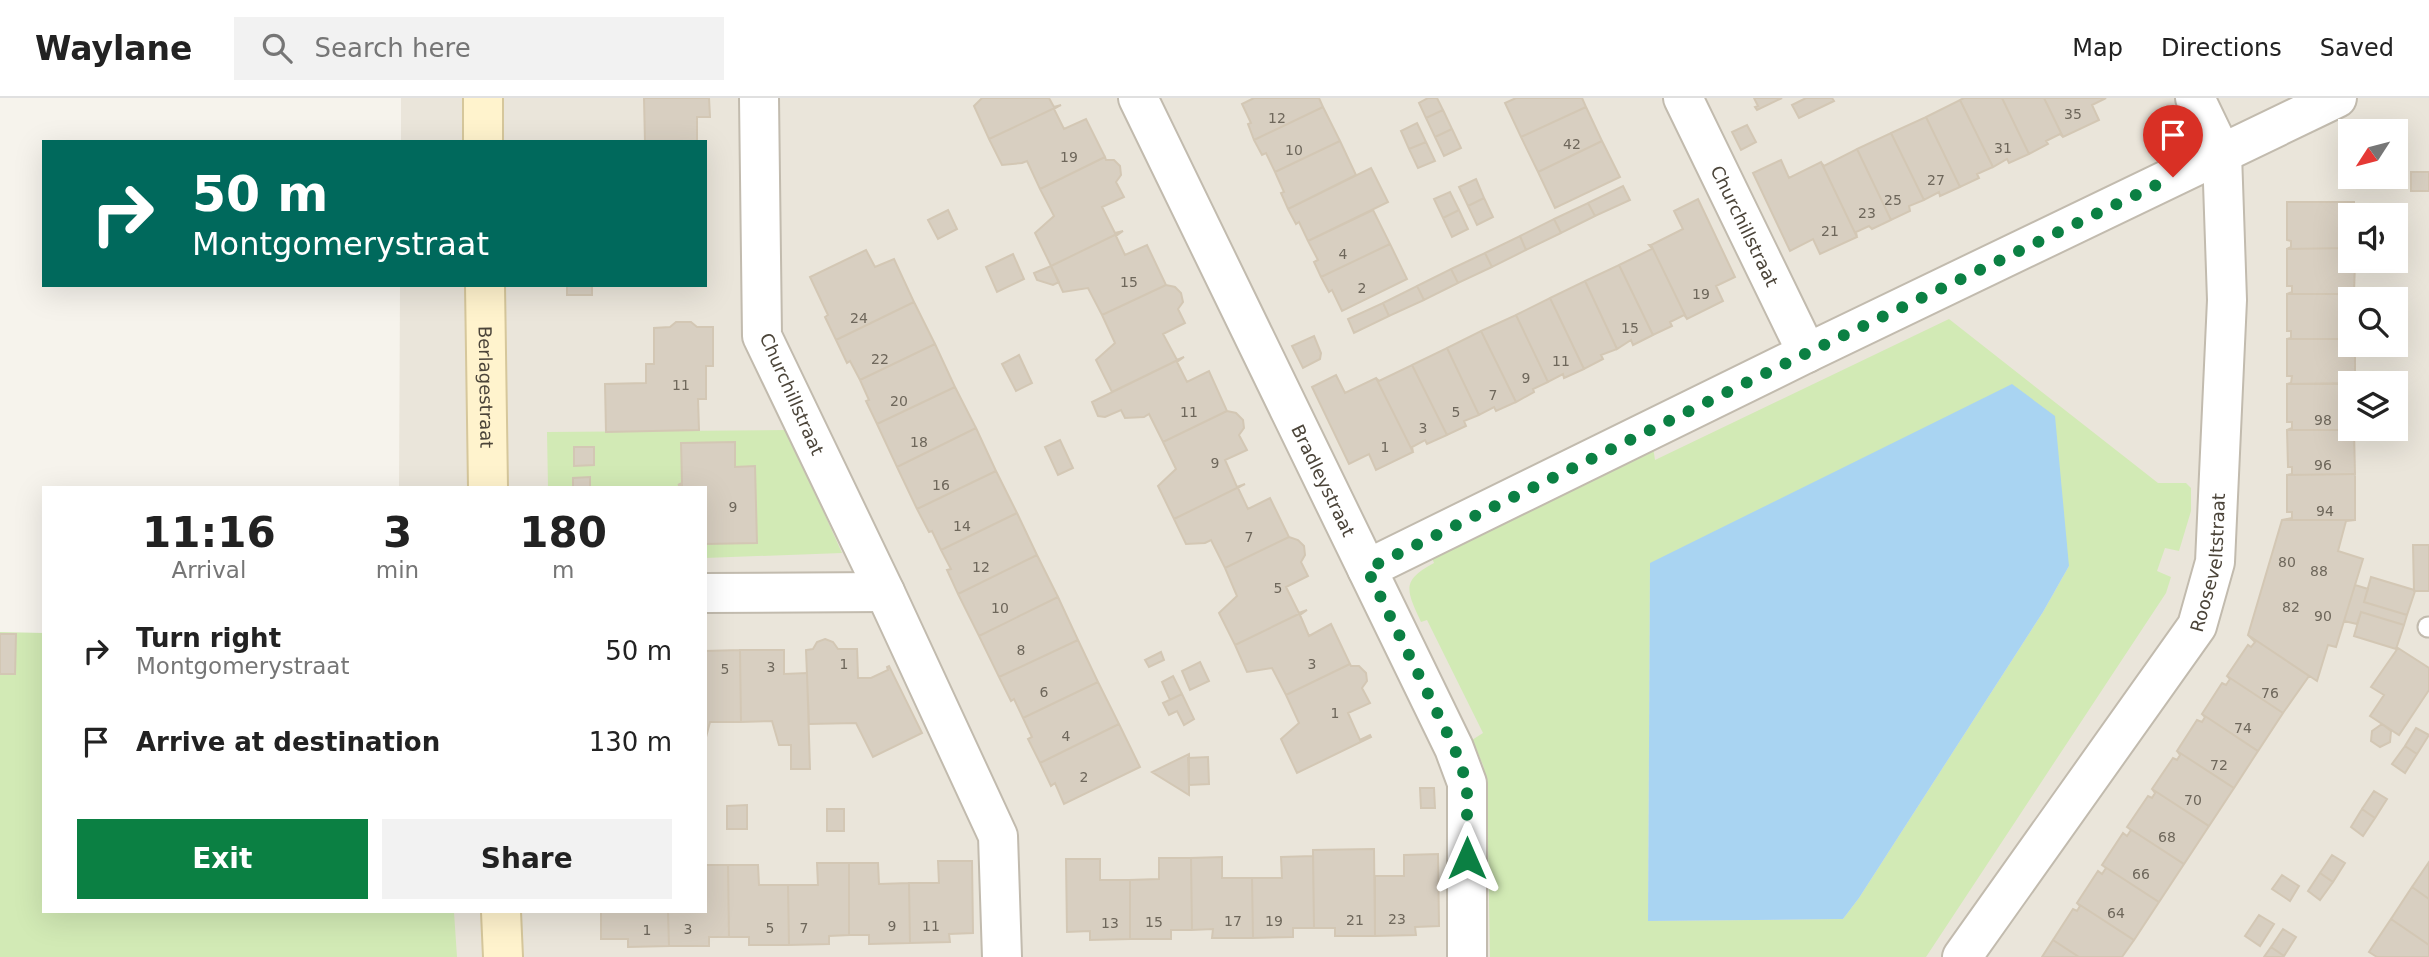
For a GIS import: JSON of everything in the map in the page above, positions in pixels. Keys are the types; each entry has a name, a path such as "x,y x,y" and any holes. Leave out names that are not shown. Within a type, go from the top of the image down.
{"street":[{"path":"483,98 483,140"},
{"name":"Churchillstraat","path":"759,98 762,336 998,836 1002,957"},
{"name":"Bradleystraat","path":"1138,98 1454,747 1467,783 1467,957"},
{"name":"Churchillstraat","path":"1683,98 1807,353"},
{"name":"Rooseveltstraat","path":"1962,957 2197,626 2215,562 2227,300 2222,154 2195,98"},
{"path":"1367,569 1807,353 2337,98"},
{"name":"Berlagestraat","path":"485,287 488,486"},
{"path":"707,593 885,592"},
{"path":"501,913 503,957"}],"shaded area":[{"path":"401,98 2429,98 2429,957 396,957 396,913 707,913 707,486 399,486 400,287 707,287 707,140 401,140"}],"green space":[{"path":"1949,319 2158,483 2186,483 2191,488 2191,511 2179,551 2165,548 2157,571 2171,577 2166,593 1926,957 1490,957 1487,784 1483,765 1472,740 1483,733 1427,620 1421,622 1410,594 1411,581 1434,563 1431,555 1653,447 1655,460","holes":["1650,563 2069,566 2043,612 1843,919 1648,921"]},
{"path":"787,430 842,553 707,558 707,486 548,486 547,432"},
{"path":"0,632 42,633 42,913 454,913 457,957 0,957"}],"water":[{"path":"2012,384 2055,416 2069,566 2043,612 1859,898 1843,919 1648,921 1650,563"}],"building":[{"path":"644,98 709,98 710,117 697,117 697,140 645,140"},
{"path":"982,98 1049,98 1054,107 1061,105 989,139 974,106"},
{"path":"1254,98 1319,98 1323,107 1254,140 1248,124 1251,123 1242,104"},
{"path":"1428,98 1437,98 1443,110 1426,118 1419,103"},
{"path":"1516,98 1582,98 1586,107 1521,137 1505,103"},
{"path":"1754,98 1782,98 1757,110"},
{"path":"1806,98 1832,98 1834,101 1799,118 1792,105"},
{"path":"2002,98 2029,154 2009,163 2007,159 1993,167 1960,100"},
{"path":"2002,98 2044,98 2063,137 2060,134 2046,141 2048,144 2029,154"},
{"path":"2044,98 2106,98 2092,105 2099,120 2063,137"},
{"path":"1960,100 1993,167 1977,174 1979,178 1960,187 1926,117"},
{"path":"1061,105 1054,109 1064,129 1086,119 1105,157 1040,189 1027,161 1002,165 989,139"},
{"path":"1323,107 1340,141 1275,172 1266,153 1262,155 1254,140"},
{"path":"1586,107 1602,141 1538,172 1521,137"},
{"path":"1443,110 1452,129 1435,137 1426,118"},
{"path":"1926,117 1960,187 1940,196 1939,192 1924,200 1891,133"},
{"path":"1417,123 1426,142 1409,149 1401,131"},
{"path":"1747,125 1756,142 1741,150 1732,132"},
{"path":"1452,129 1461,148 1444,156 1435,137"},
{"path":"1891,133 1924,200 1909,206 1910,211 1891,220 1857,149"},
{"path":"1340,141 1356,175 1288,209 1275,172"},
{"path":"1602,141 1620,177 1555,208 1538,172"},
{"path":"1426,142 1435,161 1418,168 1409,149"},
{"path":"1857,149 1891,220 1872,229 1869,226 1856,232 1857,237 1821,162 1824,166"},
{"path":"1105,157 1120,166 1121,175 1116,182 1124,197 1102,207 1115,233 1123,231 1051,266 1035,233 1054,216 1040,189"},
{"path":"1781,160 1789,178 1821,162 1857,237 1820,254 1813,239 1790,251 1753,173"},
{"path":"1371,168 1388,202 1308,241 1299,222 1296,224 1288,209"},
{"path":"2411,172 2429,172 2429,191 2411,191"},
{"path":"1476,179 1484,198 1468,206 1459,187"},
{"path":"1623,186 1630,200 1595,216 1588,203"},
{"path":"1450,192 1459,210 1443,218 1434,199"},
{"path":"1484,198 1493,217 1477,225 1468,206"},
{"path":"1698,199 1735,277 1716,286 1723,301 1687,319 1651,245 1683,229 1674,211"},
{"path":"2287,202 2354,202 2338,203 2338,248 2287,249 2291,247 2291,241 2287,240"},
{"path":"1588,203 1595,216 1561,233 1554,219"},
{"path":"948,210 957,229 938,239 928,220"},
{"path":"1373,210 1390,244 1321,277 1314,262 1318,260 1308,241"},
{"path":"1459,210 1468,229 1452,237 1443,218"},
{"path":"1554,219 1561,233 1526,250 1520,236"},
{"path":"1123,231 1116,236 1125,255 1147,245 1166,285 1102,315 1088,288 1063,292 1051,266"},
{"path":"1520,236 1526,250 1492,267 1485,253"},
{"path":"1390,244 1407,279 1342,311 1332,290 1329,292 1321,277"},
{"path":"1651,245 1687,319 1684,315 1670,322 1672,326 1653,335 1619,265 1652,249"},
{"path":"2338,248 2338,273 2355,273 2354,287 2338,287 2338,294 2287,294 2292,292 2292,286 2287,286 2287,249"},
{"path":"866,250 875,267 894,259 914,302 836,340 825,317 828,315 810,277"},
{"path":"1485,253 1492,267 1458,283 1451,269"},
{"path":"1013,254 1024,279 997,292 986,267"},
{"path":"1619,265 1653,335 1633,345 1631,340 1617,349 1585,281"},
{"path":"1051,266 1059,282 1053,285 1037,280 1034,273"},
{"path":"1451,269 1458,283 1424,300 1417,286"},
{"path":"1585,281 1617,349 1601,355 1603,359 1584,369 1550,298"},
{"path":"1166,285 1175,287 1181,293 1183,302 1178,309 1185,323 1163,334 1177,360 1184,357 1112,392 1096,360 1115,343 1102,315"},
{"path":"1417,286 1424,300 1389,316 1383,303"},
{"path":"567,287 592,287 592,295 567,295"},
{"path":"2287,294 2338,294 2338,339 2287,339 2291,338 2291,331 2287,331"},
{"path":"1550,298 1584,369 1564,378 1563,374 1548,382 1516,315"},
{"path":"914,302 935,344 860,380 850,361 847,363 836,340"},
{"path":"1383,303 1389,316 1354,333 1348,319"},
{"path":"1516,315 1548,382 1516,402 1481,331"},
{"path":"676,322 691,322 697,327 713,327 713,366 706,366 706,399 698,399 699,430 606,432 605,384 646,383 646,364 654,364 654,328 670,327"},
{"path":"1481,331 1516,402 1496,411 1494,407 1479,415 1447,348"},
{"path":"1314,336 1321,353 1320,359 1303,368 1292,346"},
{"path":"2287,339 2338,339 2338,357 2355,357 2355,371 2338,371 2338,383 2287,384 2291,383 2292,376 2287,376"},
{"path":"935,344 955,387 877,424 860,380"},
{"path":"1447,348 1479,415 1464,421 1466,426 1447,435 1412,365"},
{"path":"1019,355 1032,383 1016,391 1002,364"},
{"path":"1184,357 1177,362 1187,382 1209,371 1227,411 1163,442 1149,414 1144,417 1125,418 1121,410 1105,417 1098,416 1092,402"},
{"path":"1412,365 1447,435 1427,444 1425,440 1412,447 1413,452 1376,378 1379,381"},
{"path":"1336,375 1345,393 1376,378 1413,452 1376,470 1369,454 1349,464 1312,387"},
{"path":"2287,384 2338,384 2338,430 2287,430 2292,428 2292,422 2287,422"},
{"path":"955,387 976,428 897,467 877,424"},
{"path":"1227,411 1236,413 1243,420 1244,428 1239,435 1247,450 1225,460 1237,487 1245,484 1174,519 1158,486 1176,469 1163,442"},
{"path":"976,428 996,471 917,509 897,467"},
{"path":"2287,430 2338,430 2338,441 2354,441 2355,474 2287,475 2292,474 2292,467 2288,467"},
{"path":"1060,440 1073,468 1058,475 1045,447"},
{"path":"735,442 735,467 755,466 757,543 707,544 707,486 678,485 682,483 681,443"},
{"path":"574,447 594,447 594,465 574,466"},
{"path":"996,471 1017,513 941,550 917,509"},
{"path":"2355,474 2355,520 2282,520 2292,518 2292,512 2287,512 2287,475"},
{"path":"590,477 590,486 573,486 573,478"},
{"path":"1245,484 1238,488 1248,509 1270,498 1289,537 1225,568 1211,540 1186,544 1174,519"},
{"path":"1017,513 1037,555 958,594 947,570 951,569 941,550"},
{"path":"2282,520 2355,520 2346,521 2338,551 2363,559 2336,647 2328,645 2317,681 2248,635"},
{"path":"1289,537 1304,546 1305,555 1301,562 1308,576 1286,587 1299,613 1307,610 1235,645 1219,613 1237,596 1225,568"},
{"path":"2413,545 2429,545 2429,591 2414,591"},
{"path":"1037,555 1058,597 979,636 958,594"},
{"path":"2371,577 2415,591 2407,615 2364,602"},
{"path":"2355,585 2368,589 2364,602 2407,615 2404,625 2361,612 2357,624 2344,621"},
{"path":"1058,597 1078,640 999,677 979,636"},
{"path":"1307,610 1300,615 1309,636 1331,624 1350,664 1286,695 1272,668 1247,672 1235,645"},
{"path":"2361,612 2404,625 2396,649 2354,636"},
{"path":"0,634 16,634 15,674 0,674"},
{"path":"2248,635 2309,676 2283,713 2227,676 2248,645 2251,647 2255,642"},
{"path":"825,639 833,642 838,649 857,649 858,678 871,678 888,670 889,666 922,733 873,757 856,723 809,724 806,650 813,649 817,642"},
{"path":"1078,640 1098,682 1023,718 999,677"},
{"path":"2398,648 2429,668 2429,690 2399,735 2370,716 2384,695 2371,687"},
{"path":"740,650 784,650 784,674 807,673 810,769 791,769 791,745 779,745 772,721 741,722"},
{"path":"740,650 741,722 710,722 707,733 707,651"},
{"path":"1161,652 1164,660 1149,667 1145,660"},
{"path":"1200,662 1209,681 1190,690 1182,671"},
{"path":"1350,664 1359,666 1366,673 1367,681 1362,688 1370,703 1348,713 1360,740 1370,735 1371,737 1297,773 1281,739 1299,723 1286,695"},
{"path":"1173,676 1182,694 1170,700 1162,682"},
{"path":"2227,676 2283,713 2258,751 2202,714 2222,683 2226,685 2230,679"},
{"path":"1098,682 1119,724 1040,763 1028,739 1032,737 1023,718"},
{"path":"1182,694 1194,719 1184,725 1177,711 1169,715 1163,703"},
{"path":"2202,714 2258,751 2234,788 2177,751 2197,720 2202,722 2205,717"},
{"path":"1119,724 1140,767 1064,804 1055,783 1051,786 1040,763"},
{"path":"2382,724 2391,731 2390,742 2380,747 2371,741 2372,731"},
{"path":"2416,728 2429,735 2417,754 2405,746"},
{"path":"2405,746 2417,754 2405,773 2392,764"},
{"path":"2177,751 2234,788 2209,826 2152,789 2173,758 2177,760 2180,755"},
{"path":"1189,754 1189,795 1152,772"},
{"path":"1208,757 1209,784 1189,785 1188,758"},
{"path":"1420,788 1434,788 1435,808 1421,808"},
{"path":"2152,789 2209,826 2184,864 2127,827 2148,796 2152,798 2155,793"},
{"path":"2374,791 2387,799 2375,818 2362,809"},
{"path":"747,805 747,829 727,829 727,806"},
{"path":"827,809 844,809 844,831 827,831"},
{"path":"2362,809 2375,818 2363,836 2351,827"},
{"path":"2127,827 2184,864 2159,902 2102,865 2123,833 2127,836 2131,830"},
{"path":"1374,849 1375,936 1335,936 1335,928 1314,928 1313,850"},
{"path":"1438,854 1439,926 1415,927 1416,935 1375,936 1375,876 1404,876 1404,855"},
{"path":"2332,855 2345,863 2333,882 2320,873"},
{"path":"1313,856 1314,928 1293,928 1293,937 1253,938 1252,878 1282,878 1281,857"},
{"path":"1222,857 1222,878 1252,878 1253,938 1212,938 1213,929 1192,930 1191,858"},
{"path":"1159,858 1191,858 1192,930 1171,930 1171,939 1130,939 1130,880 1159,879"},
{"path":"1066,859 1100,859 1100,880 1130,880 1130,939 1090,940 1090,931 1067,932"},
{"path":"938,861 972,861 973,933 949,934 950,942 910,943 909,883 939,883"},
{"path":"2429,862 2429,899 2412,887"},
{"path":"817,863 849,863 849,935 829,936 829,944 789,945 788,885 818,885"},
{"path":"849,863 878,863 879,884 909,883 910,943 869,944 869,935 849,935"},
{"path":"707,865 728,865 729,937 709,937 709,946 669,946 668,913 707,913"},
{"path":"728,865 758,865 759,885 788,885 789,945 749,945 749,937 729,937"},
{"path":"2102,865 2159,902 2134,940 2077,903 2098,871 2102,874 2106,868"},
{"path":"2320,873 2333,882 2320,900 2308,891"},
{"path":"2282,875 2299,886 2290,901 2272,889"},
{"path":"2412,887 2429,899 2429,945 2391,919"},
{"path":"2077,903 2134,940 2122,957 2079,957 2053,940 2073,909 2077,911 2080,906"},
{"path":"601,913 668,913 669,946 628,947 628,939 601,939"},
{"path":"2259,915 2274,924 2260,946 2245,936"},
{"path":"2391,919 2429,945 2429,957 2377,957 2369,952"},
{"path":"2283,929 2296,937 2284,956 2271,947"},
{"path":"2053,940 2079,957 2042,957"},
{"path":"2271,947 2284,956 2264,957"}],"route":[{"path":"1467,858 1467,783 1454,747 1367,569 2173,177"}]}
